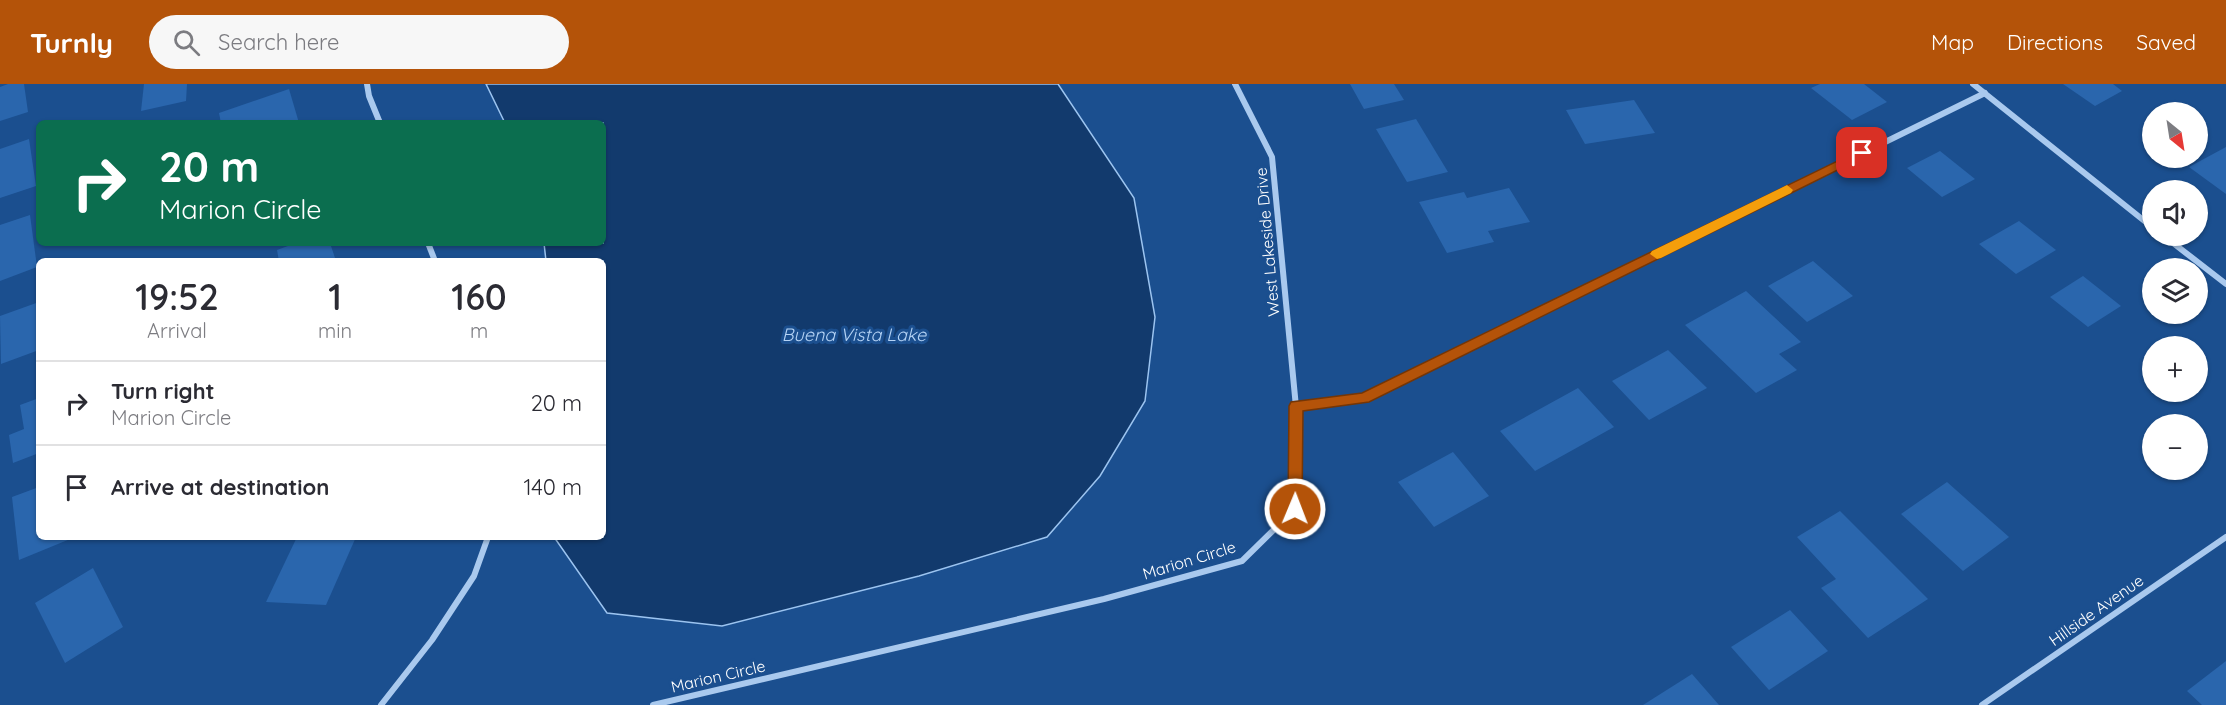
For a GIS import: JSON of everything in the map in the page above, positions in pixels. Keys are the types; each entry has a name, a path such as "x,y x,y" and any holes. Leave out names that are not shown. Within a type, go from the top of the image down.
{"street":[{"path":"367,84 369,96 379,120"},
{"name":"West Lakeside Drive","path":"1235,84 1272,157 1296,406"},
{"path":"1973,84 2142,219"},
{"path":"1296,406 1364,398 1985,93"},
{"path":"2177,246 2226,284"},
{"name":"Marion Circle","path":"653,705 1104,599 1242,561 1295,509 1296,406"},
{"name":"Hillside Avenue","path":"1982,705 2226,537"},
{"path":"381,705 432,640 474,576 487,540"}],"water":[{"name":"Buena Vista Lake","path":"486,84 1058,84 1134,198 1155,317 1145,401 1100,476 1047,537 919,576 722,626 607,613 556,540 606,540 606,258 546,258 544,246 606,246 606,120 504,120"}],"building":[{"path":"8,84 24,84 28,112 0,121 0,87"},
{"path":"144,84 187,84 186,101 141,111"},
{"path":"1350,84 1394,84 1404,100 1364,109"},
{"path":"1820,84 1864,84 1887,102 1852,120 1811,88"},
{"path":"2063,84 2113,84 2122,91 2095,106"},
{"path":"289,89 298,120 220,120 219,113"},
{"path":"1634,100 1655,133 1585,144 1566,110"},
{"path":"1416,119 1448,172 1407,182 1376,129"},
{"path":"29,139 36,186 0,198 0,149"},
{"path":"2226,147 2226,194 2190,168 2208,168 2208,157"},
{"path":"1940,151 1975,179 1942,197 1907,168"},
{"path":"1509,188 1530,222 1488,231 1494,242 1447,253 1419,202 1464,192 1467,198"},
{"path":"30,215 36,267 0,281 0,225"},
{"path":"2019,221 2056,250 2016,274 1979,244"},
{"path":"288,246 331,246 335,258 278,258 277,250"},
{"path":"1813,261 1853,296 1807,322 1768,286"},
{"path":"2083,276 2121,306 2088,327 2050,297"},
{"path":"1746,291 1801,342 1779,354 1797,370 1756,393 1685,325"},
{"path":"36,303 36,351 1,364 0,316"},
{"path":"1668,350 1707,388 1649,420 1612,381"},
{"path":"1578,388 1614,427 1535,471 1500,431"},
{"path":"36,399 36,454 13,463 9,435 24,429 20,405"},
{"path":"1453,452 1489,496 1434,527 1398,482"},
{"path":"1947,482 2009,537 1963,571 1901,514"},
{"path":"36,488 36,540 68,540 19,560 12,497"},
{"path":"1840,511 1928,599 1868,638 1821,588 1836,579 1797,537"},
{"path":"296,540 355,540 326,605 266,602"},
{"path":"93,568 123,627 65,663 35,603"},
{"path":"1790,610 1828,651 1769,690 1731,647"},
{"path":"2226,661 2226,705 2202,705 2187,691"},
{"path":"1692,674 1719,705 1643,705"}],"slow traffic":[{"path":"1657,254 1787,190"}],"route":[{"path":"1295,509 1296,406 1364,398 1862,153"}]}
